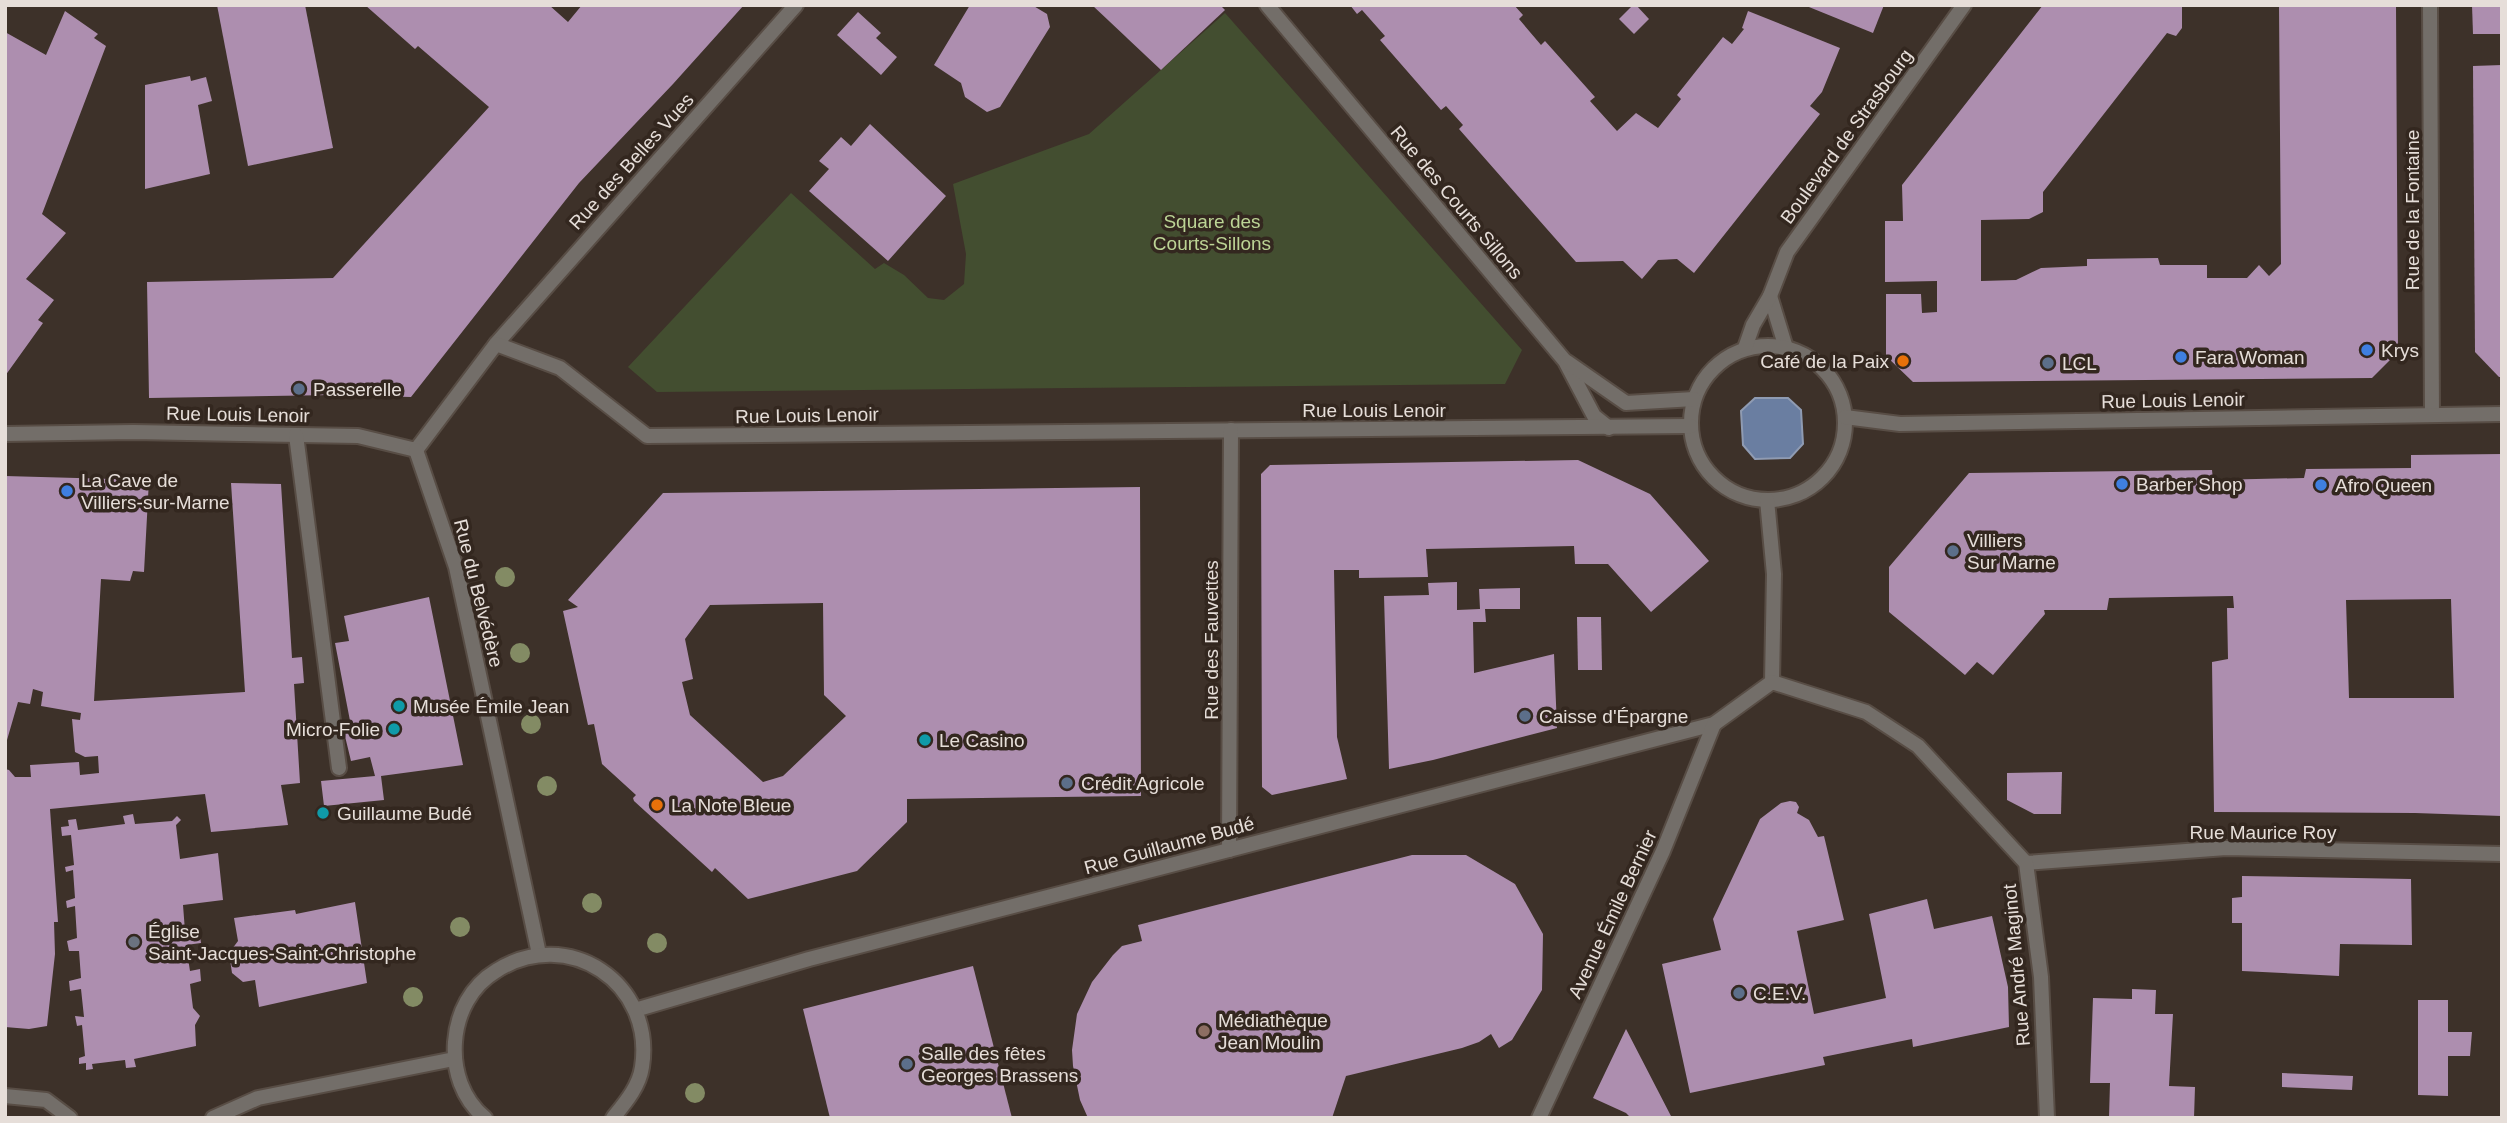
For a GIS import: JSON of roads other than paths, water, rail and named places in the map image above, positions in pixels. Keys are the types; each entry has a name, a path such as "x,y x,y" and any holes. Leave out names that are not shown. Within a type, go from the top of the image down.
{"street":[{"name":"Rue des Belles Vues","path":"496,344 796,5"},
{"name":"Rue des Courts Sillons","path":"1266,5 1565,361 1594,416 1609,428"},
{"name":"Rue de la Fontaine","path":"2430,5 2432,415"},
{"name":"Boulevard de Strasbourg","path":"1745,348 1787,252 1961,8"},
{"path":"1770,296 1786,348"},
{"name":"Rue Louis Lenoir","path":"496,344 560,368 647,436 1691,426"},
{"path":"416,450 496,344"},
{"path":"1766,345 1786,348 1809,357 1827,373 1839,394 1845,417 1842,442 1832,466 1815,485 1792,496 1767,500 1744,496 1723,486 1706,469 1695,449 1691,426 1694,399 1706,377 1723,359 1745,348 1766,345"},
{"path":"1565,361 1626,403 1694,399"},
{"name":"Rue Louis Lenoir","path":"1845,417 1900,424 2495,414"},
{"name":"Rue des Fauvettes","path":"1229,850 1231,430"},
{"name":"Rue Louis Lenoir","path":"5,434 133,432 358,436 416,450"},
{"path":"296,435 339,768"},
{"name":"Rue du Belvédère","path":"416,450 456,567 539,954"},
{"path":"1714,724 1772,682 1774,574 1767,500"},
{"name":"Rue André Maginot","path":"1772,682 1866,712 1918,746 2026,863 2041,977 2047,1118"},
{"name":"Rue Guillaume Budé","path":"635,1010 809,959 1714,724"},
{"name":"Avenue Émile Bernier","path":"1539,1118 1663,851 1714,724"},
{"name":"Rue Maurice Roy","path":"2026,863 2226,848 2502,854"},
{"path":"485,1118 461,1088 454,1059 456,1028 466,1000 485,977 510,961 539,954 569,955 597,966 620,985 635,1010 643,1039 642,1069 631,1097 613,1118"},
{"path":"214,1118 258,1098 454,1059"},
{"path":"5,1096 46,1100 70,1118"}],"water":[{"path":"1755,398 1788,398 1801,410 1803,444 1790,458 1755,459 1743,445 1741,411"}],"place":[{"name":"Krys","path":"2367,350"},
{"name":"Fara Woman","path":"2181,357"},
{"name":"Café de la Paix","path":"1903,361"},
{"name":"LCL","path":"2048,363"},
{"name":"Passerelle","path":"299,389"},
{"name":"Barber Shop","path":"2122,484"},
{"name":"Afro Queen","path":"2321,485"},
{"name":"La Cave de Villiers-sur-Marne","path":"67,491"},
{"name":"Villiers Sur Marne","path":"1953,551"},
{"name":"Musée Émile Jean","path":"399,706"},
{"name":"Caisse d'Épargne","path":"1525,716"},
{"name":"Micro-Folie","path":"394,729"},
{"name":"Le Casino","path":"925,740"},
{"name":"Crédit Agricole","path":"1067,783"},
{"name":"La Note Bleue","path":"657,805"},
{"name":"Guillaume Budé","path":"323,813"},
{"name":"Église Saint-Jacques-Saint-Christophe","path":"134,942"},
{"name":"C.E.V.","path":"1739,993"},
{"name":"Médiathèque Jean Moulin","path":"1204,1031"},
{"name":"Salle des fêtes Georges Brassens","path":"907,1064"}],"park label":[{"name":"Square des Courts-Sillons","path":"1212,232"}]}
